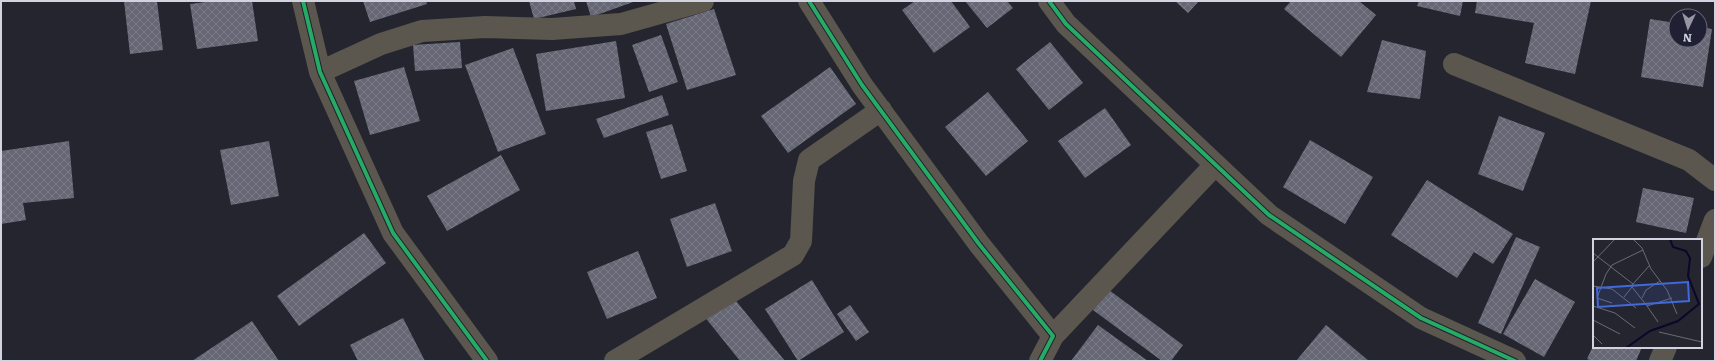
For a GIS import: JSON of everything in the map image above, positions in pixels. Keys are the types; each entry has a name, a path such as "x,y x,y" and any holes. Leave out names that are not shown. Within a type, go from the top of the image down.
{"street":[{"path":"303,1 320,72 393,233 487,361"},
{"path":"320,72 381,44 422,31 485,27 552,29 621,24 703,1"},
{"path":"809,1 862,85 979,244 1053,336"},
{"path":"1049,1 1066,24 1269,215 1421,318 1515,361"},
{"path":"1454,64 1689,160 1715,180"},
{"path":"615,361 793,255 801,241 804,181 809,160 881,110"},
{"path":"1040,361 1053,336 1215,165"},
{"path":"1702,254 1715,220"},
{"path":"1660,361 1666,348"}],"building":[{"path":"124,1 157,1 163,50 130,54"},
{"path":"214,1 252,1 258,41 197,49 190,4"},
{"path":"363,1 426,1 427,4 370,22"},
{"path":"529,1 574,1 576,9 534,19"},
{"path":"586,1 636,1 591,17"},
{"path":"915,1 951,1 970,27 934,53 902,10"},
{"path":"965,1 1007,1 1013,8 987,28"},
{"path":"1175,1 1199,1 1188,13"},
{"path":"1291,1 1359,1 1376,15 1341,57 1284,9"},
{"path":"1419,1 1463,1 1460,16 1417,6"},
{"path":"1477,1 1591,1 1575,74 1525,63 1534,23 1475,13"},
{"path":"714,9 736,75 687,90 666,24"},
{"path":"1650,19 1668,22 1668,48 1708,48 1708,28 1712,29 1703,87 1641,77"},
{"path":"661,35 678,82 649,92 632,45"},
{"path":"1382,40 1426,51 1420,99 1367,92"},
{"path":"616,41 625,98 546,111 536,54"},
{"path":"460,42 462,68 415,71 413,45"},
{"path":"1050,42 1083,83 1049,110 1016,69"},
{"path":"513,48 546,134 498,152 465,65"},
{"path":"404,67 420,121 370,135 354,81"},
{"path":"830,67 856,104 788,153 761,116"},
{"path":"988,92 1028,141 986,176 945,127"},
{"path":"662,95 669,115 604,138 596,119"},
{"path":"1105,108 1131,145 1085,178 1058,141"},
{"path":"1499,116 1545,133 1523,191 1478,174"},
{"path":"672,124 687,171 661,179 646,132"},
{"path":"1310,140 1373,177 1345,224 1283,187"},
{"path":"69,141 74,198 23,203 26,220 1,224 1,151"},
{"path":"269,141 279,196 231,205 220,150"},
{"path":"501,155 520,190 447,231 427,196"},
{"path":"1427,180 1513,234 1493,264 1474,252 1457,278 1391,235"},
{"path":"1643,188 1694,198 1686,233 1636,222"},
{"path":"715,203 732,251 687,267 670,219"},
{"path":"364,233 386,263 299,326 277,296"},
{"path":"1516,237 1540,247 1501,334 1478,323"},
{"path":"638,251 657,298 607,319 587,272"},
{"path":"1535,279 1575,302 1544,357 1503,334"},
{"path":"812,280 844,332 798,361 765,309"},
{"path":"1109,290 1183,345 1171,361 1162,361 1093,310"},
{"path":"732,296 785,361 740,361 704,316"},
{"path":"850,305 869,332 856,341 837,314"},
{"path":"403,318 425,361 358,361 350,345"},
{"path":"252,321 279,361 192,361"},
{"path":"1098,325 1148,361 1071,361"},
{"path":"1326,325 1369,361 1296,361"},
{"path":"1593,346 1593,348 1642,348 1636,361 1592,361 1587,359"}],"cycle path":[{"path":"303,1 320,72 393,233 487,361"},
{"path":"809,1 862,85 979,244 1053,336 1040,361"},
{"path":"1049,1 1066,24 1269,215 1421,318 1515,361"}]}
